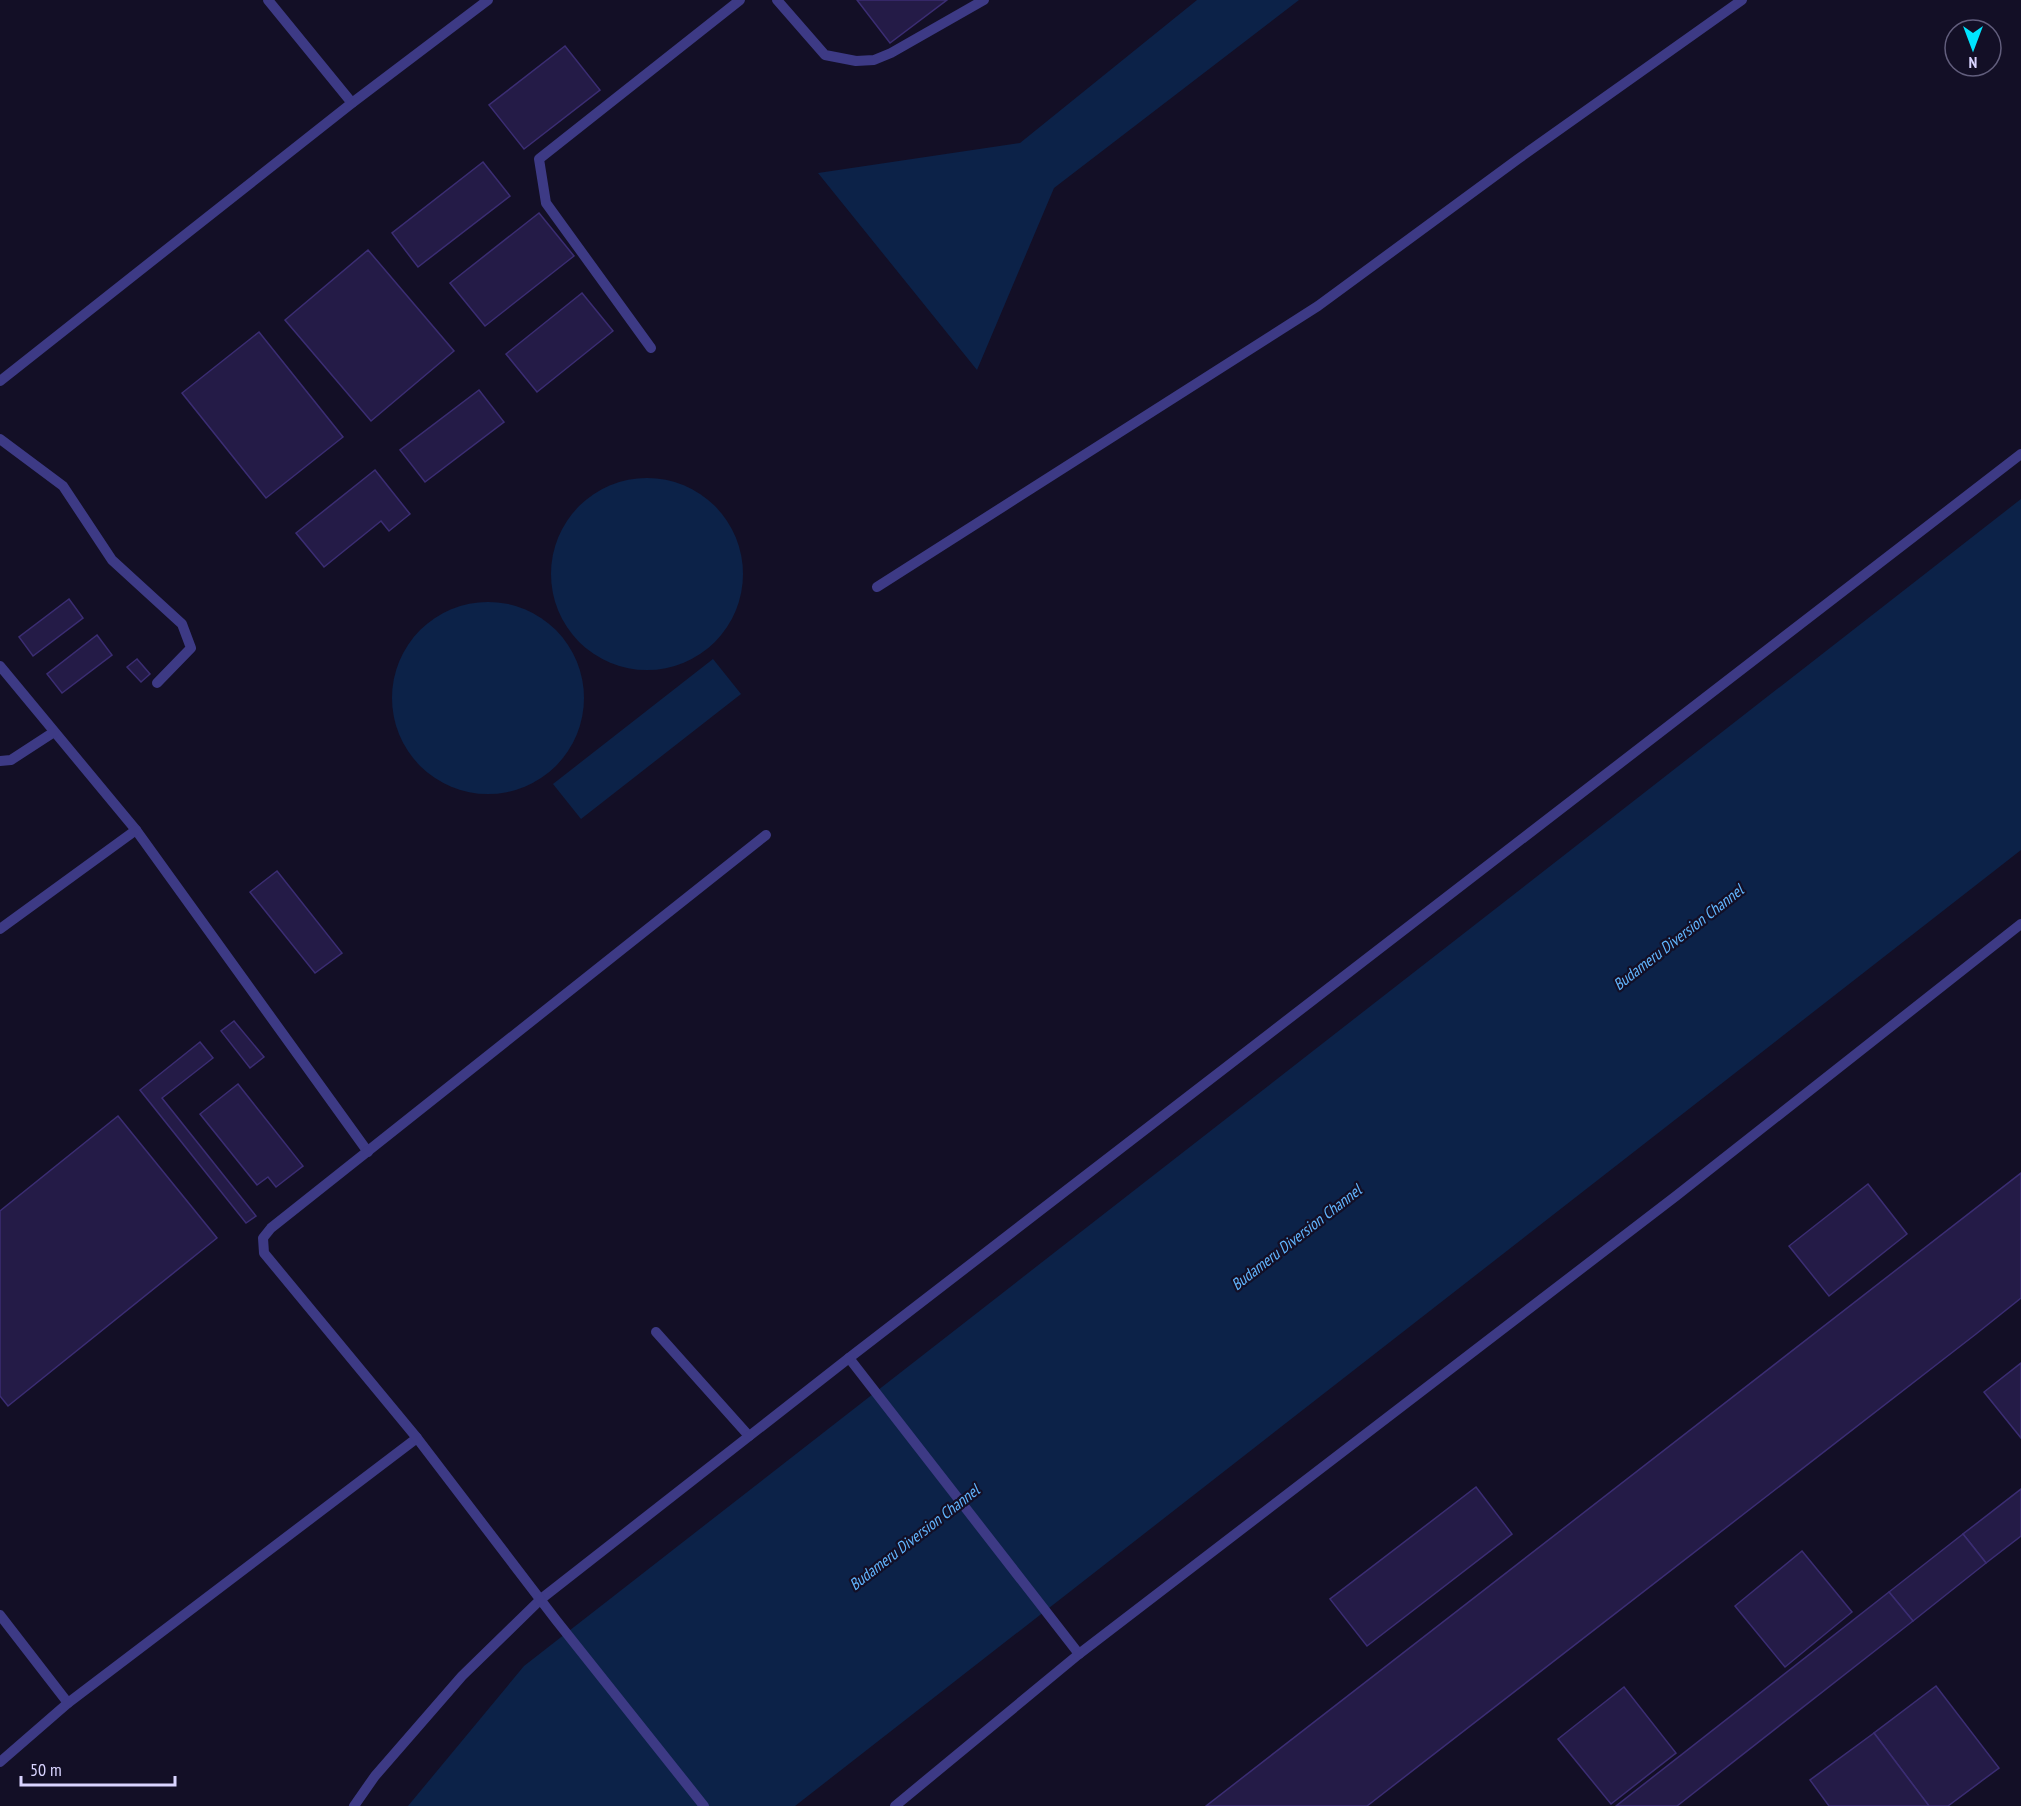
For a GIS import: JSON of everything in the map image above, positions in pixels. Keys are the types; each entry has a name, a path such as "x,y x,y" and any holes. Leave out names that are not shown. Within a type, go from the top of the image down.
{"lane":[{"path":"268,0 352,104"},
{"path":"0,381 488,0"},
{"path":"651,348 546,203 540,159 740,0"},
{"path":"777,0 825,55 856,61 874,60 891,53 984,0"},
{"path":"877,587 1318,306 1518,159 1742,0"},
{"path":"0,439 63,486 112,560 182,624 191,648 157,683"},
{"path":"354,1806 375,1776 462,1676 542,1599 849,1358 2017,458 2021,471"},
{"path":"0,666 136,830 368,1152"},
{"path":"0,761 11,760 54,732"},
{"path":"0,929 136,830"},
{"path":"704,1806 556,1620 417,1438 264,1253 263,1238 270,1228 766,835"},
{"path":"895,1806 1079,1654 1676,1197 2021,924"},
{"path":"656,1332 749,1436"},
{"path":"849,1358 1079,1654"},
{"path":"0,1762 68,1703 417,1438"},
{"path":"0,1615 68,1703"}],"water":[{"path":"1197,0 1299,0 1054,188 977,370 818,173 1020,143"},
{"path":"647,478 666,480 684,486 715,506 735,537 741,555 743,574 741,593 735,611 715,642 684,662 666,668 647,670 628,668 610,662 579,642 559,611 553,593 551,574 553,555 559,537 579,506 610,486 628,480"},
{"name":"Budameru Diversion Channel","path":"2021,499 2021,850 795,1806 408,1806 524,1666"},
{"path":"488,602 507,604 525,610 556,630 576,661 582,679 584,698 582,717 576,735 556,766 525,786 507,792 488,794 469,792 451,786 420,766 400,735 394,717 392,698 394,679 400,661 420,630 451,610 469,604"},
{"path":"713,659 741,694 581,819 553,784"}],"building":[{"path":"857,0 947,0 890,43"},
{"path":"565,46 600,90 524,149 489,105"},
{"path":"483,162 510,196 418,267 392,233"},
{"path":"539,213 574,256 485,326 450,283"},
{"path":"368,250 454,351 371,421 285,320"},
{"path":"582,293 613,331 537,392 506,354"},
{"path":"259,332 343,437 266,498 182,393"},
{"path":"479,390 504,422 425,482 400,450"},
{"path":"375,470 410,514 389,531 381,521 324,567 296,533"},
{"path":"69,599 83,618 33,656 19,637"},
{"path":"97,635 112,655 62,693 47,674"},
{"path":"137,659 150,674 141,682 127,667"},
{"path":"277,871 342,953 315,973 250,892"},
{"path":"234,1021 264,1057 250,1068 221,1031"},
{"path":"200,1042 213,1058 162,1098 256,1216 246,1223 140,1090"},
{"path":"238,1084 303,1166 276,1187 268,1177 257,1185 200,1114"},
{"path":"118,1116 217,1238 8,1406 0,1396 0,1211"},
{"path":"2021,1173 2021,1298 1976,1334 1367,1806 1206,1806"},
{"path":"1868,1184 1907,1234 1829,1296 1789,1246"},
{"path":"2021,1363 2021,1438 1984,1392"},
{"path":"1476,1487 1512,1534 1367,1646 1330,1599"},
{"path":"2021,1489 2021,1536 1986,1563 1963,1534"},
{"path":"1963,1534 1986,1563 1913,1621 1889,1592"},
{"path":"1802,1551 1852,1612 1785,1667 1735,1606"},
{"path":"1889,1592 1913,1621 1677,1806 1616,1806"},
{"path":"1936,1686 1999,1768 1948,1806 1929,1806 1874,1733"},
{"path":"1624,1687 1676,1753 1611,1804 1558,1739"},
{"path":"1874,1733 1929,1806 1829,1806 1810,1780"}]}
